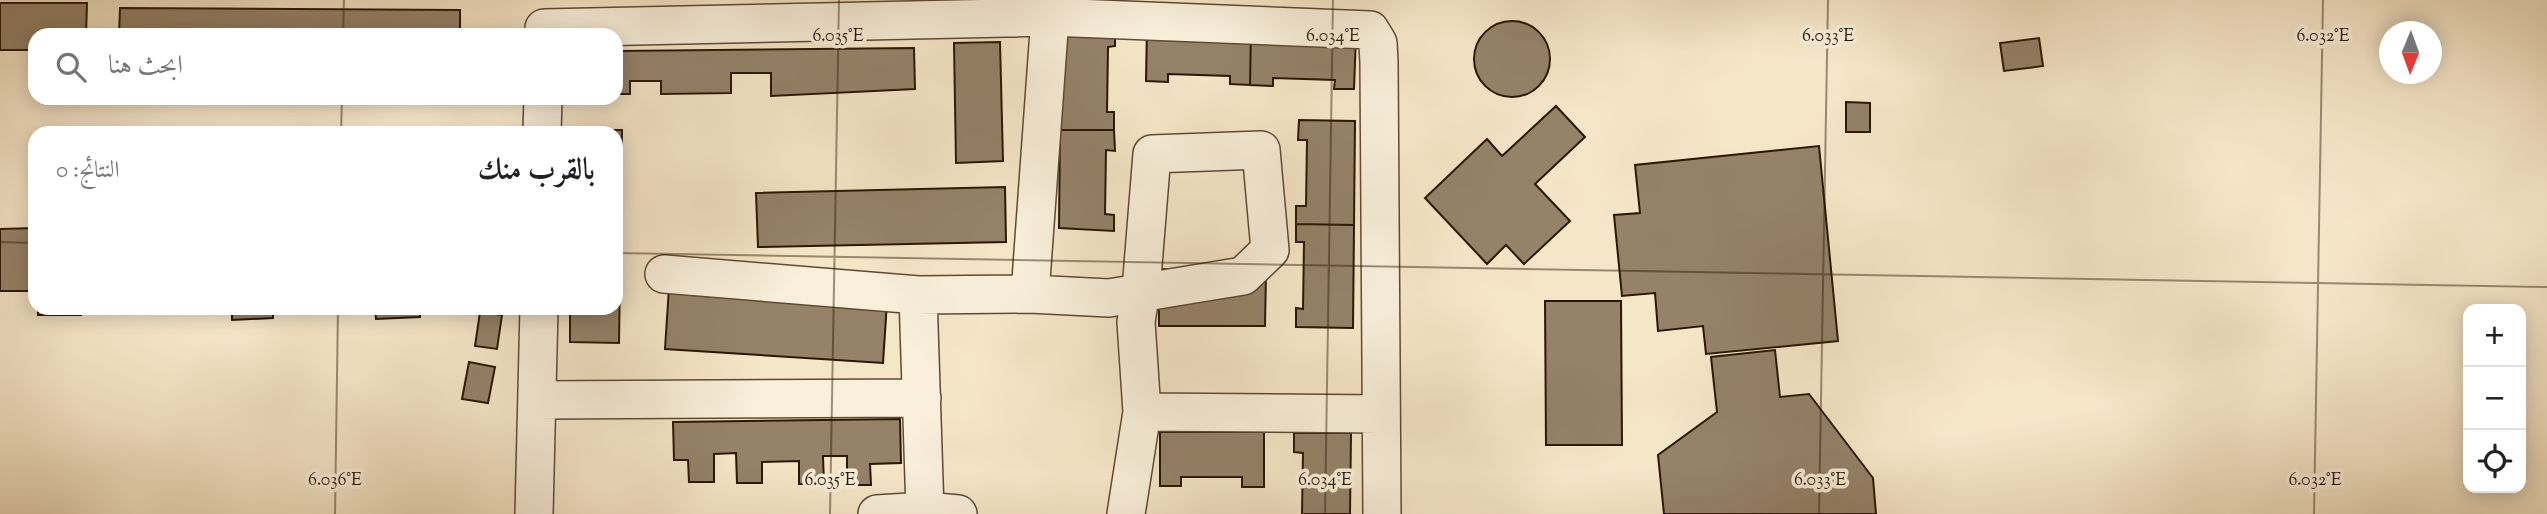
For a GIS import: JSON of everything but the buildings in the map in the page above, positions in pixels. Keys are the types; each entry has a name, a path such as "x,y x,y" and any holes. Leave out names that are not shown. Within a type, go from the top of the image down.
{"street":[{"path":"545,21 1049,17 1366,29 1376,36 1379,62 1382,514"},
{"path":"1030,294 1049,17"},
{"path":"542,126 543,105"},
{"path":"664,274 919,295 1030,294 1110,298 1141,290 1242,276 1270,250 1261,150 1152,153 1141,290 1136,322 1142,412 1126,514"},
{"path":"877,514 942,513 922,398 919,295"},
{"path":"534,514 539,315"},
{"path":"537,400 922,398"},
{"path":"1142,412 1381,414"}]}
